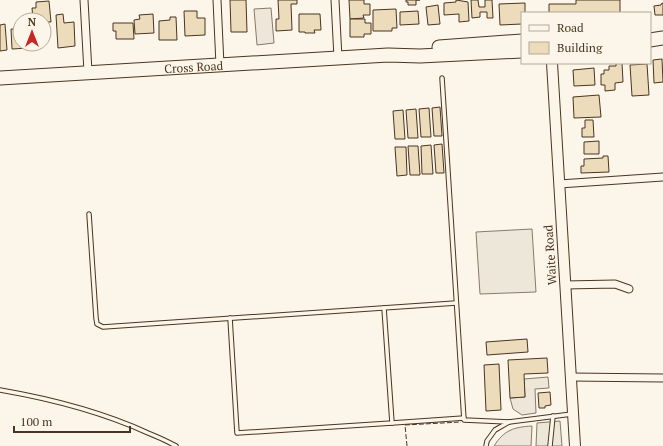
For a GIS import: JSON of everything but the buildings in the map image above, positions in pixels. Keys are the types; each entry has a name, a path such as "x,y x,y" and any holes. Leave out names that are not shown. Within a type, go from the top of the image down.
{"highway":[{"path":"651,35 663,35"},
{"path":"651,40 663,38"},
{"name":"Cross Road","path":"388,55 407,50 521,41"},
{"name":"Cross Road","path":"0,78 388,55 420,56 521,51"}],"street":[{"path":"84,0 88,72"},
{"path":"217,0 220,65"},
{"path":"335,0 338,58"},
{"name":"Waite Road","path":"552,64 575,446"},
{"path":"559,184 663,177"},
{"path":"565,285 615,284 629,289"},
{"path":"570,377 663,378"}],"lane":[{"path":"442,78 464,418"},
{"path":"89,214 97,324 102,327 456,303"},
{"path":"384,308 392,423"},
{"path":"230,318 237,433 464,418 464,420 509,422 573,414"},
{"path":"0,390 91,410 136,427 176,446"},
{"path":"550,446 553,416"},
{"path":"486,446 487,441 495,430 509,422"}],"shaded area":[{"path":"271,8 274,43 257,45 254,9"},
{"path":"532,229 536,292 480,294 476,232"},
{"path":"548,377 549,388 535,389 536,413 522,415 513,409 510,398 525,397 524,379"},
{"path":"560,421 562,446 536,446 537,423"},
{"path":"532,426 531,446 494,446 502,436 510,430"}],"fence":[{"path":"407,446 405,425 461,422"}]}
